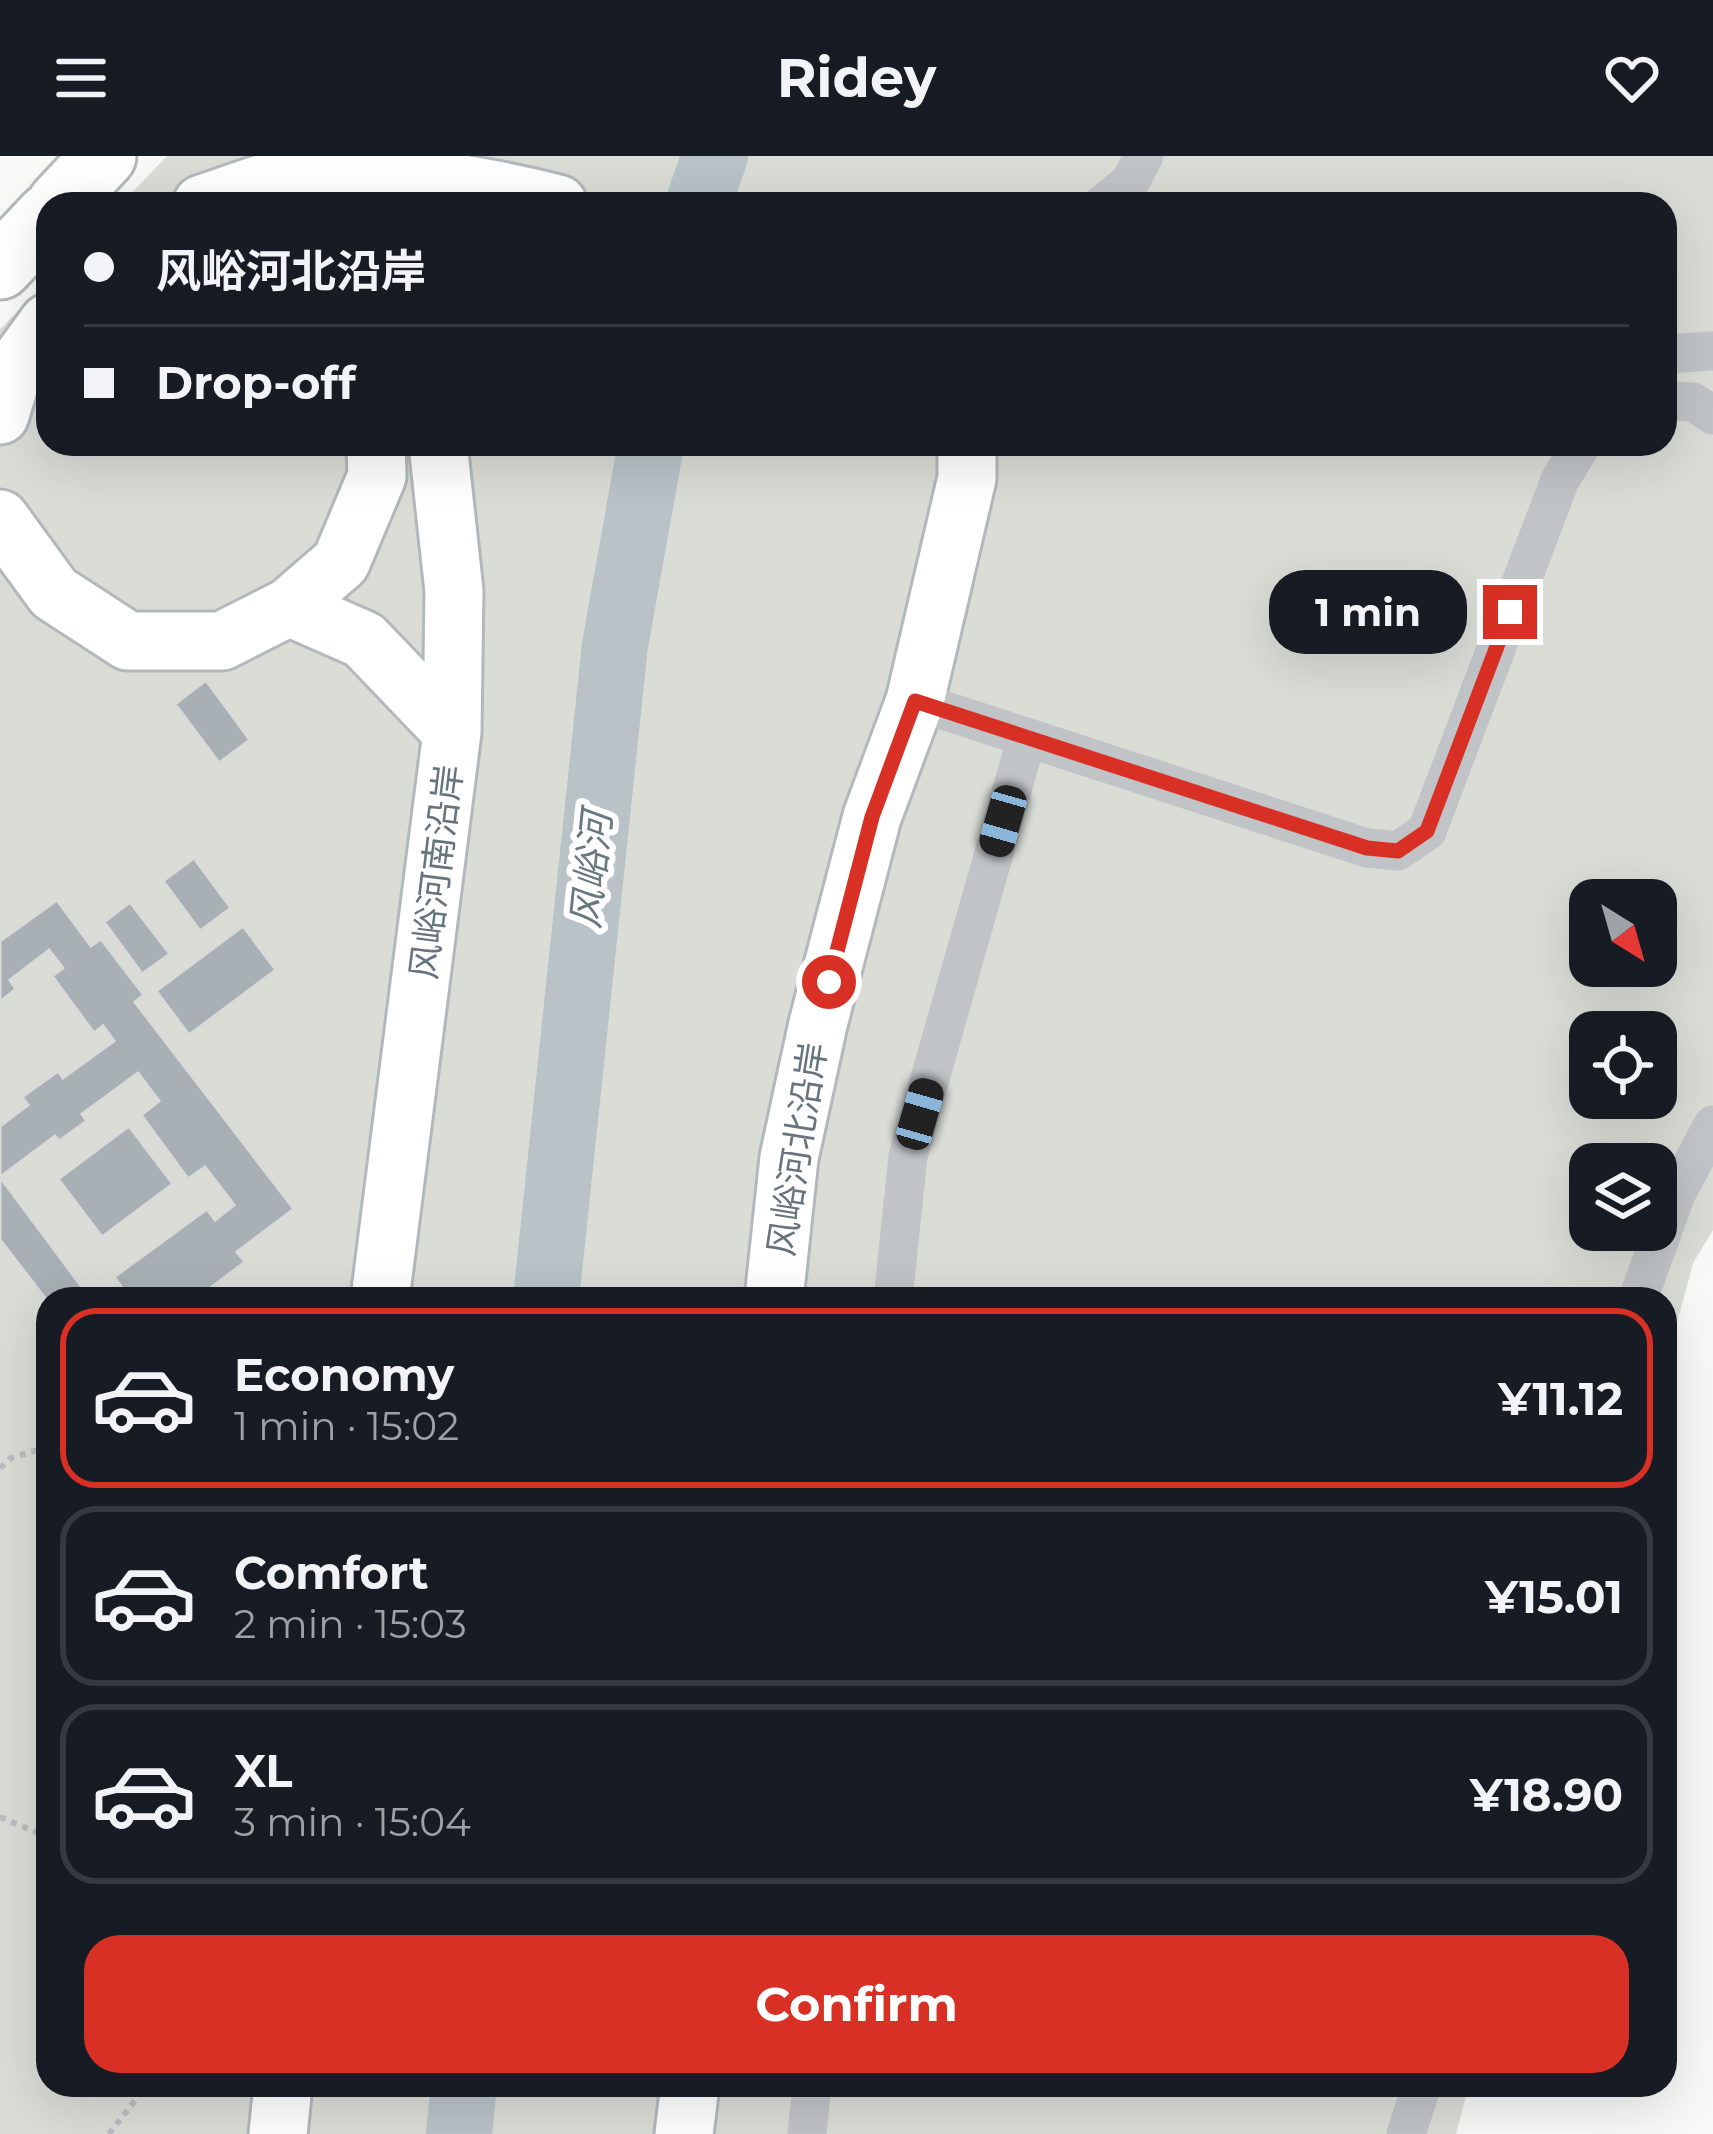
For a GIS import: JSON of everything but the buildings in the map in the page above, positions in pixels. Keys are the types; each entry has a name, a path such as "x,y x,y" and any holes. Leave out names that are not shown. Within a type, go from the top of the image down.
{"main road":[{"path":"0,203 45,156"},
{"path":"70,192 104,156"},
{"path":"0,267 36,229"}],"street":[{"path":"1118,192 1130,182 1144,156"},
{"path":"240,192 294,175 389,175 497,192"},
{"path":"0,415 13,371 36,339"},
{"path":"1677,352 1713,351"},
{"path":"1677,401 1693,401 1713,415"},
{"path":"0,519 54,593 128,641 222,640 290,607 341,562 376,476 376,456"},
{"name":"风峪河南沿岸","path":"382,1287 452,732 454,591 439,456"},
{"name":"风峪河北沿岸","path":"775,1287 789,1158 818,1024 872,817 915,701 968,478 967,456"},
{"path":"915,701 1367,848 1398,851 1427,831 1560,480 1575,456"},
{"path":"290,607 364,640 452,732"},
{"path":"894,1287 908,1156 1027,737"},
{"path":"1642,1287 1676,1194 1713,1125"},
{"path":"278,2134 283,2097"},
{"path":"684,2134 689,2097"},
{"path":"807,2134 811,2097"},
{"path":"1406,2134 1418,2097"}],"path":[{"path":"0,1468 11,1458 36,1451"},
{"path":"0,1817 36,1833"},
{"path":"109,2134 138,2097"}],"shaded area":[{"path":"167,156 1713,156 1713,1230 1693,1263 1677,1323 1677,1287 36,1287 36,2097 1466,2097 1456,2134 0,2134 0,329 36,292 36,456 1677,456 1677,192 132,192"}],"waterway":[{"name":"风峪河","path":"702,192 715,156"},
{"name":"风峪河","path":"547,1287 615,645 649,456"},
{"name":"风峪河","path":"459,2134 463,2097"}],"route":[{"path":"829,982 872,817 915,701 1367,848 1398,851 1427,831 1510,612"}]}
